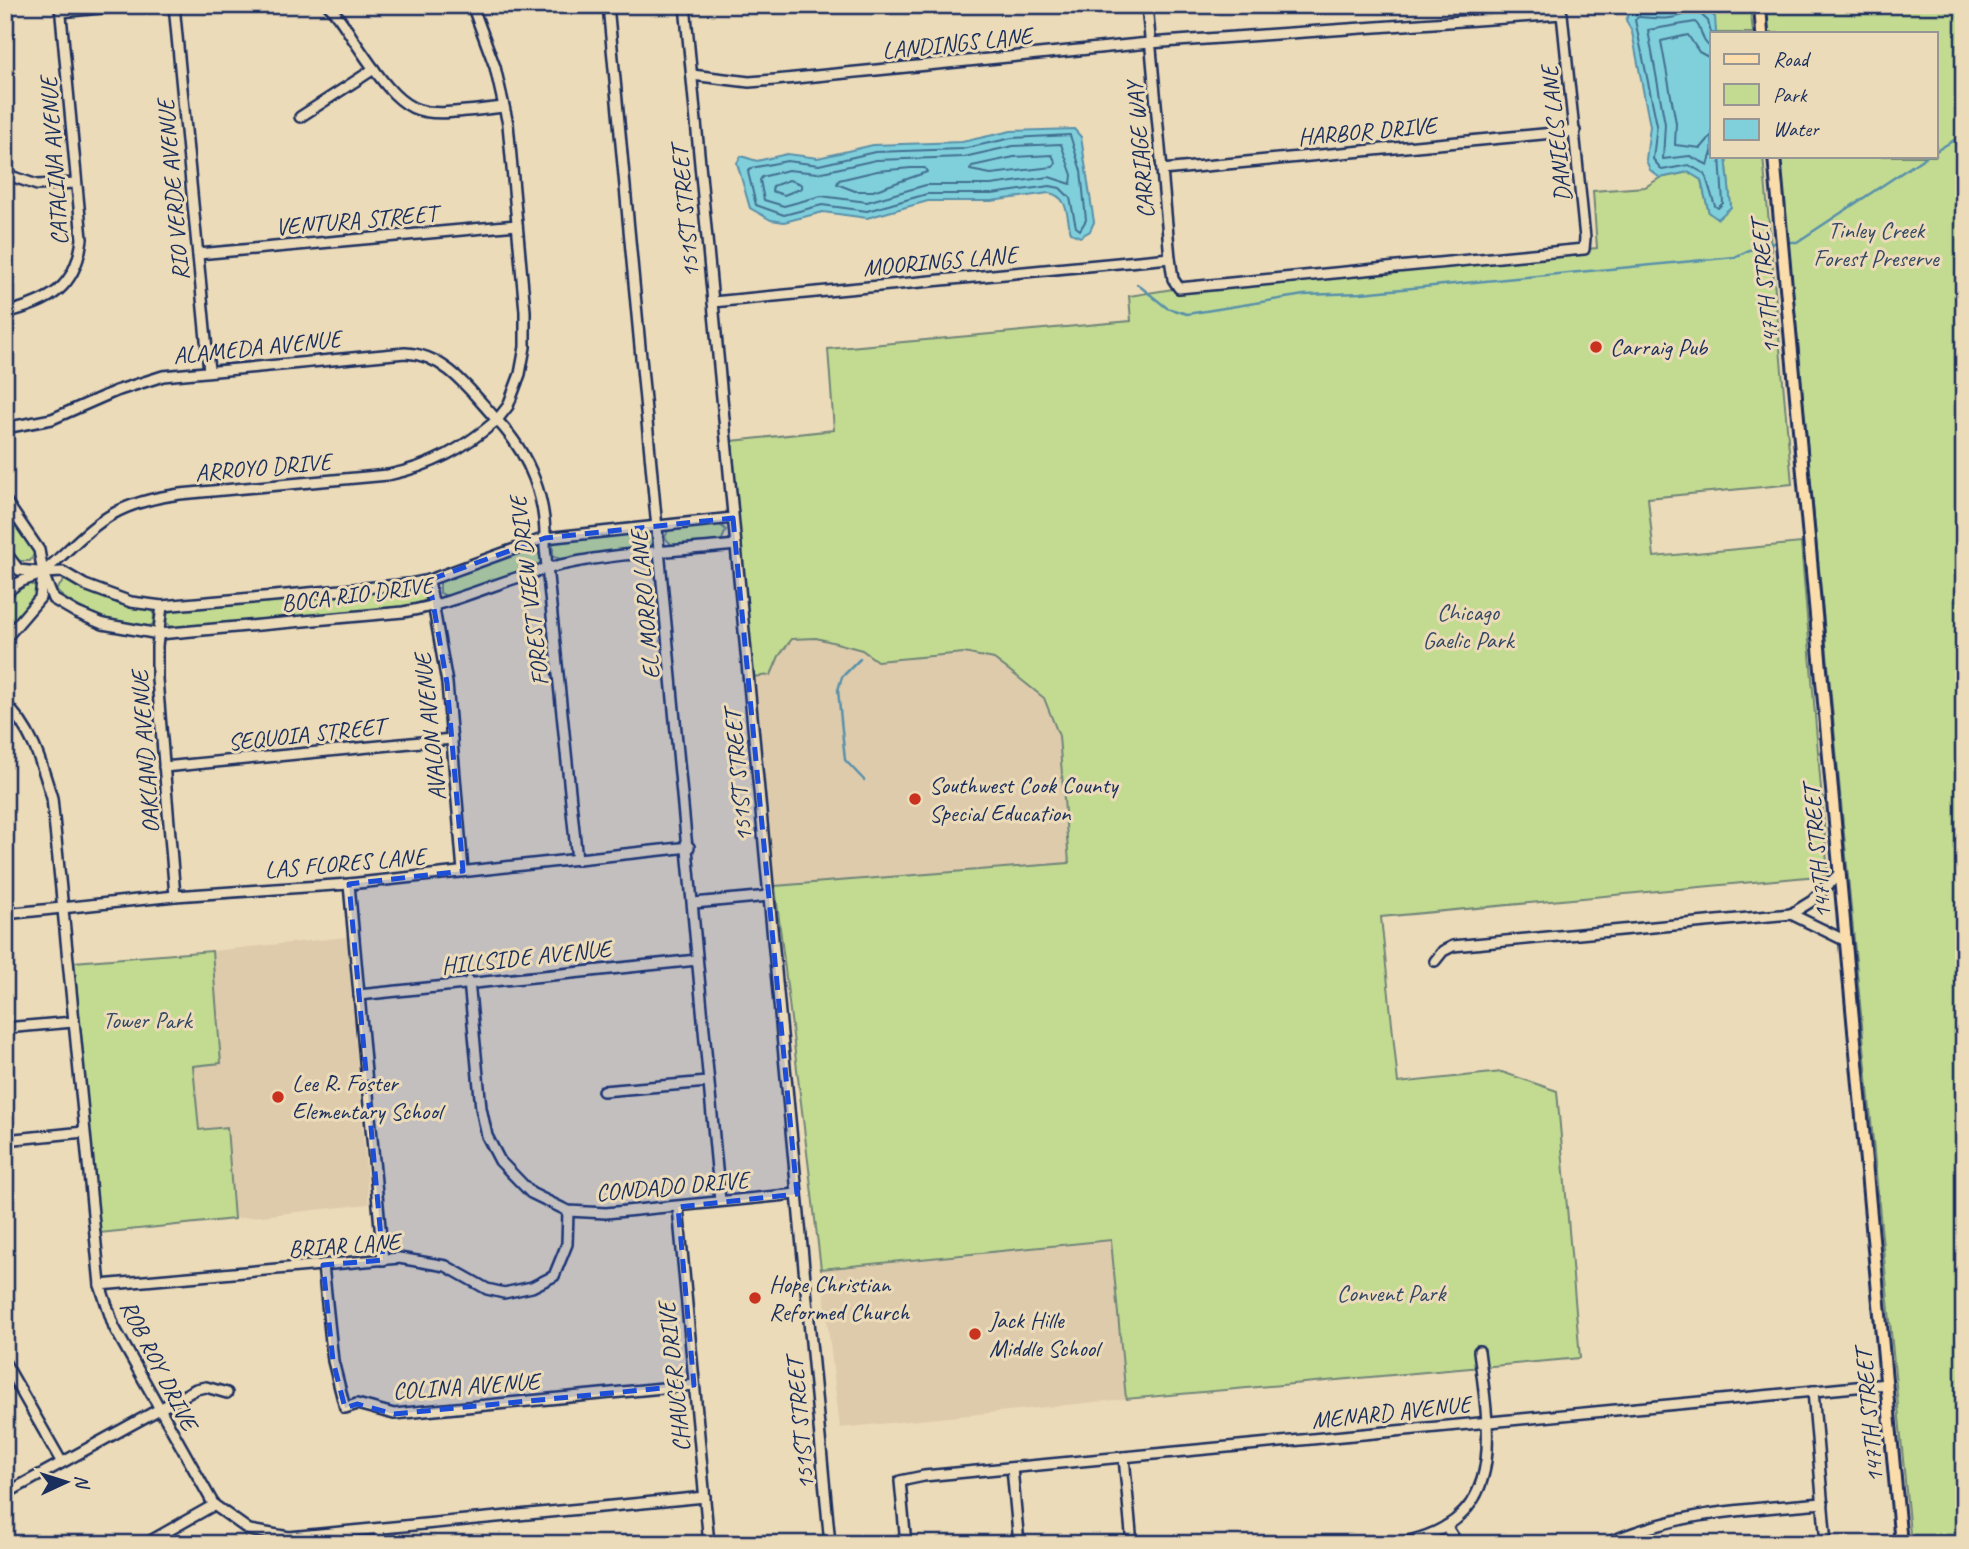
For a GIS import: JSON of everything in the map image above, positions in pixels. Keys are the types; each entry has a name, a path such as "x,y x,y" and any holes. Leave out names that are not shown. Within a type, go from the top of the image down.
{"main road":[{"path":"1759,5 1762,32"},
{"name":"147TH STREET","path":"1773,158 1901,1544"}],"street":[{"path":"60,8 130,5"},
{"name":"RIO VERDE AVENUE","path":"174,5 209,371"},
{"path":"328,5 394,95 422,112 445,113 504,107"},
{"path":"472,5 495,67 504,107 517,225 525,347 513,392 497,420"},
{"name":"EL MORRO LANE","path":"608,5 720,1201"},
{"name":"151ST STREET","path":"685,5 830,1544"},
{"name":"CARRIAGE WAY","path":"1147,5 1172,279 1179,288"},
{"name":"CATALINA AVENUE","path":"5,313 49,298 65,287 75,270 82,239 60,8"},
{"name":"LANDINGS LANE","path":"692,75 749,82 1149,43 1562,14"},
{"name":"DANIELS LANE","path":"1179,288 1584,249 1562,14"},
{"path":"300,117 374,69"},
{"name":"HARBOR DRIVE","path":"1161,170 1575,131"},
{"path":"5,174 37,185 76,183"},
{"name":"VENTURA STREET","path":"198,254 517,225"},
{"name":"MOORINGS LANE","path":"713,302 1170,258"},
{"name":"ALAMEDA AVENUE","path":"5,428 52,419 139,382 209,371 392,353 421,354 444,365 497,420"},
{"name":"FOREST VIEW DRIVE","path":"497,420 512,436 536,482 543,508 577,860"},
{"name":"ARROYO DRIVE","path":"5,595 18,580 43,573 85,531 105,517 152,498 413,470 456,452 497,420"},
{"name":"BOCA RIO DRIVE","path":"5,500 39,550 43,573 53,599 103,624 159,634 434,607 548,568 736,545"},
{"name":"BOCA RIO DRIVE","path":"5,552 19,570 63,572 85,585 131,603 162,606 429,580 545,538 733,518"},
{"name":"ARROYO DRIVE","path":"5,639 40,598 43,573"},
{"name":"AVALON AVENUE","path":"429,580 452,739 463,871"},
{"name":"OAKLAND AVENUE","path":"162,606 158,679 175,897"},
{"name":"ROB ROY DRIVE","path":"5,704 27,733 45,774 57,826 100,1285 114,1327 214,1505 249,1530 275,1536 379,1529 705,1497"},
{"name":"SEQUOIA STREET","path":"164,767 452,739"},
{"name":"LAS FLORES LANE","path":"5,914 175,897 349,884 689,848"},
{"path":"1435,961 1443,951 1453,946 1791,914 1812,901 1840,873"},
{"path":"349,884 383,1260"},
{"path":"694,903 769,896"},
{"path":"1791,914 1846,941"},
{"name":"HILLSIDE AVENUE","path":"359,995 469,981 697,960"},
{"name":"CONDADO DRIVE","path":"469,981 481,1108 487,1136 500,1161 531,1193 568,1210 606,1213 797,1194"},
{"path":"5,1028 74,1022"},
{"path":"603,1091 708,1082"},
{"path":"5,1140 84,1132"},
{"name":"CHAUCER DRIVE","path":"678,1206 709,1544"},
{"name":"BRIAR LANE","path":"100,1285 383,1260 431,1262 446,1266 487,1289 515,1292 554,1276 567,1244 568,1210"},
{"name":"COLINA AVENUE","path":"323,1265 333,1361 345,1408 357,1404 394,1414 694,1385"},
{"path":"1394,1544 1424,1538 1446,1526 1471,1502 1484,1475 1489,1449 1488,1422 1479,1351"},
{"path":"5,1363 61,1461"},
{"name":"MENARD AVENUE","path":"906,1544 900,1481 1887,1384"},
{"path":"5,1494 196,1389 206,1387 227,1393"},
{"path":"1813,1391 1826,1544"},
{"path":"1124,1457 1132,1544"},
{"path":"1012,1468 1019,1544"},
{"path":"1605,1544 1640,1529 1682,1517 1823,1503"},
{"path":"145,1544 214,1505"},
{"path":"1446,1526 1458,1544"},
{"path":"379,1529 380,1544"}],"highlighted area":[{"path":"733,518 797,1194 678,1207 694,1385 394,1414 357,1404 345,1408 333,1361 323,1265 383,1260 349,884 463,871 447,683 429,580 545,538"}],"shaded area":[{"name":"Southwest Cook County Special Education","path":"816,638 862,650 877,661 964,653 994,659 1044,698 1059,735 1069,863 775,886 752,677 771,675 779,656 792,639"},
{"name":"Lee R. Foster Elementary School","path":"347,937 369,1204 234,1219 227,1128 199,1130 193,1066 221,1063 212,951"},
{"name":"Jack Hille Middle School","path":"1112,1240 1126,1399 840,1428 821,1269"}],"green space":[{"path":"1701,5 1750,5 1753,32 1716,32 1714,17"},
{"name":"Tinley Creek Forest Preserve","path":"1766,5 1964,5 1964,1544 1911,1544 1780,158 1938,158 1938,32 1769,32"},
{"path":"1726,158 1763,158 1792,484 1648,498 1654,557 1801,543 1828,875 1381,917 1398,1083 1502,1072 1557,1091 1580,1358 1126,1399 1111,1240 821,1269 775,886 1069,863 1059,736 1044,698 994,659 964,653 877,661 862,650 840,644 816,638 792,639 779,656 771,675 752,677 732,441 834,430 828,349 1131,321 1129,296 1179,288 1597,248 1593,191 1645,187 1660,178 1689,172 1701,180 1709,213 1731,207"},
{"path":"5,506 34,548 35,553 30,561 19,561 5,544"},
{"path":"718,523 726,530 721,542 674,547 665,538 669,528"},
{"path":"650,531 653,539 650,548 562,559 553,557 553,544 562,539"},
{"path":"536,547 542,561 534,568 448,597 440,593 440,579"},
{"path":"66,578 150,608 154,615 153,624 144,627 132,626 87,611 56,590"},
{"path":"28,582 36,587 37,596 5,633 5,601 20,584"},
{"path":"422,585 425,587 426,600 407,607 173,629 166,622 168,612 175,609"},
{"name":"Tower Park","path":"212,951 221,1063 193,1066 199,1130 227,1127 234,1219 100,1233 74,962"}],"water":[{"path":"1699,5 1715,17 1716,32 1710,32 1710,158 1726,158 1731,207 1718,219 1709,213 1701,180 1688,172 1660,178 1650,170 1646,160 1650,126 1632,32 1626,20 1631,10 1666,13"},
{"path":"1074,129 1081,137 1094,222 1090,231 1080,237 1071,233 1064,203 1056,195 1049,193 991,201 928,201 867,218 823,212 784,222 771,220 750,208 737,163 741,156 757,161 787,154 818,158 873,145 962,142 1011,131"}],"waterway":[{"path":"1938,150 1964,134"},
{"path":"1789,242 1797,242 1924,158"},
{"path":"1137,284 1167,308 1187,314 1304,295 1361,293 1735,257 1762,244 1774,243"},
{"path":"860,659 842,677 838,690 845,760 864,780"}],"place":[{"name":"Carraig Pub","path":"1596,347"},
{"name":"Southwest Cook County Special Education","path":"915,799"},
{"name":"Lee R. Foster Elementary School","path":"278,1097"},
{"name":"Hope Christian Reformed Church","path":"755,1298"},
{"name":"Jack Hille Middle School","path":"975,1334"}],"park label":[{"name":"Chicago Gaelic Park","path":"1468,626"},
{"name":"Convent Park","path":"1391,1293"}]}
